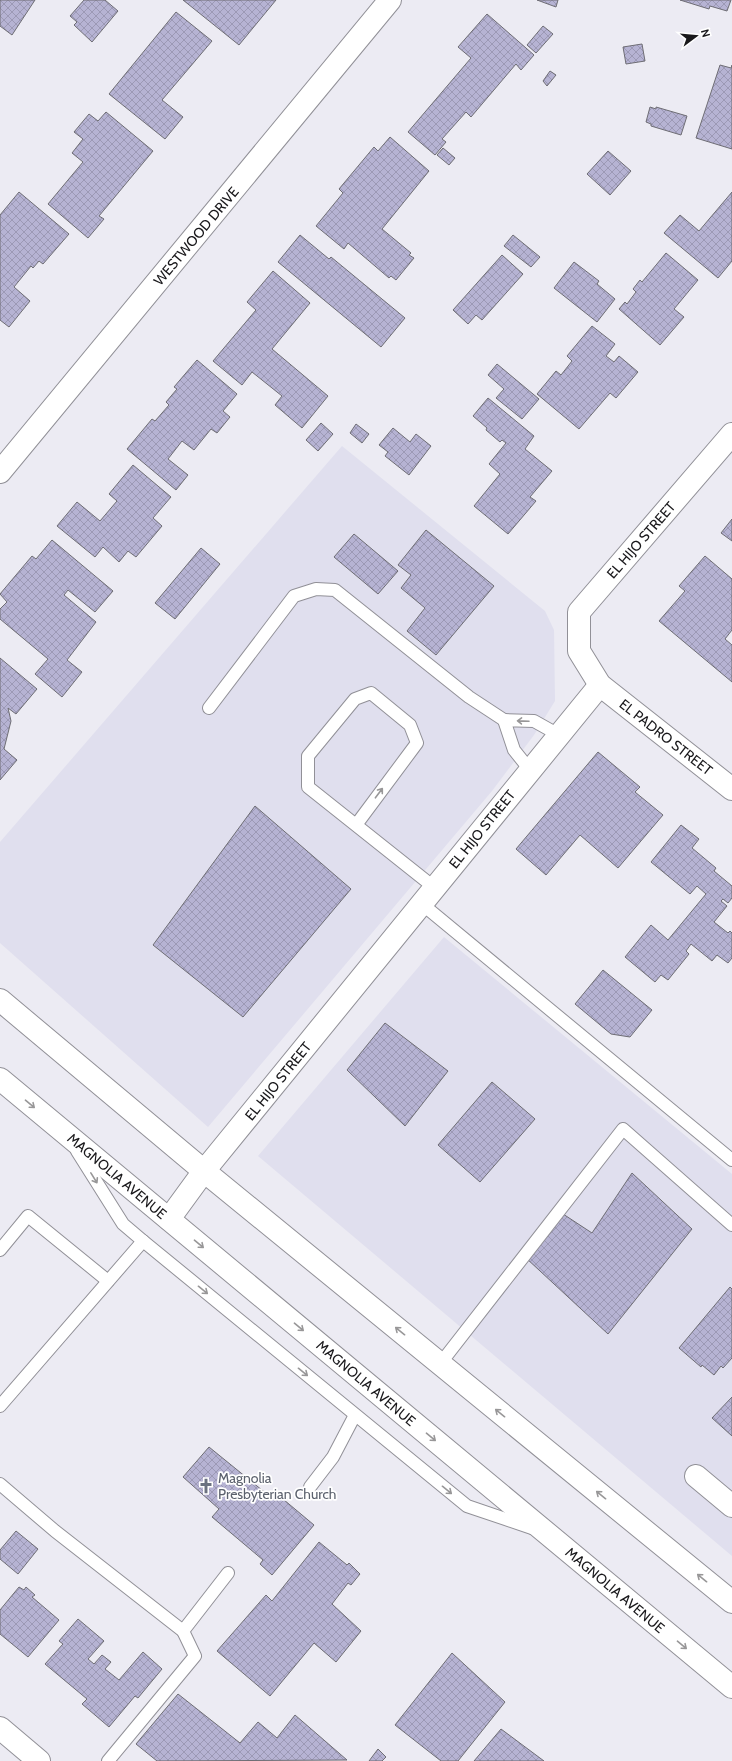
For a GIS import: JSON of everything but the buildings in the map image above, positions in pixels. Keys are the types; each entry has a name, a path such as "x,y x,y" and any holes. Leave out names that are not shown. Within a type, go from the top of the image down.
{"main road":[{"name":"WESTWOOD DRIVE","path":"0,472 390,0"},
{"name":"EL HIJO STREET","path":"169,1219 204,1171 600,685 579,652 579,612 732,434"},
{"name":"EL PADRO STREET","path":"600,685 732,789"},
{"path":"0,1000 204,1171 732,1602"},
{"name":"MAGNOLIA AVENUE","path":"0,1079 732,1687"},
{"path":"696,1476 732,1506"},
{"path":"0,1728 39,1761"}],"lane":[{"path":"209,708 294,596 316,589 335,590 469,698 504,720 534,721 558,735"},
{"path":"356,825 417,743 410,725 371,693 355,699 308,756 308,787 356,825 428,896 732,1160"},
{"path":"504,720 514,750 530,770"},
{"path":"440,1364 623,1129 732,1225"},
{"path":"66,1133 123,1224 143,1241 467,1506 547,1533"},
{"path":"0,1250 28,1216 108,1281"},
{"path":"0,1406 143,1241"},
{"path":"310,1487 333,1457 355,1415"},
{"path":"0,1484 55,1531 182,1631 194,1656 108,1761"},
{"path":"182,1631 228,1573"}],"shaded area":[{"path":"342,446 545,611 554,630 555,701 534,735 492,791 208,1127 0,943 0,842"},
{"path":"444,937 732,1174 732,1556 258,1156"}],"place":[{"name":"Magnolia Presbyterian Church","path":"206,1486"}]}
